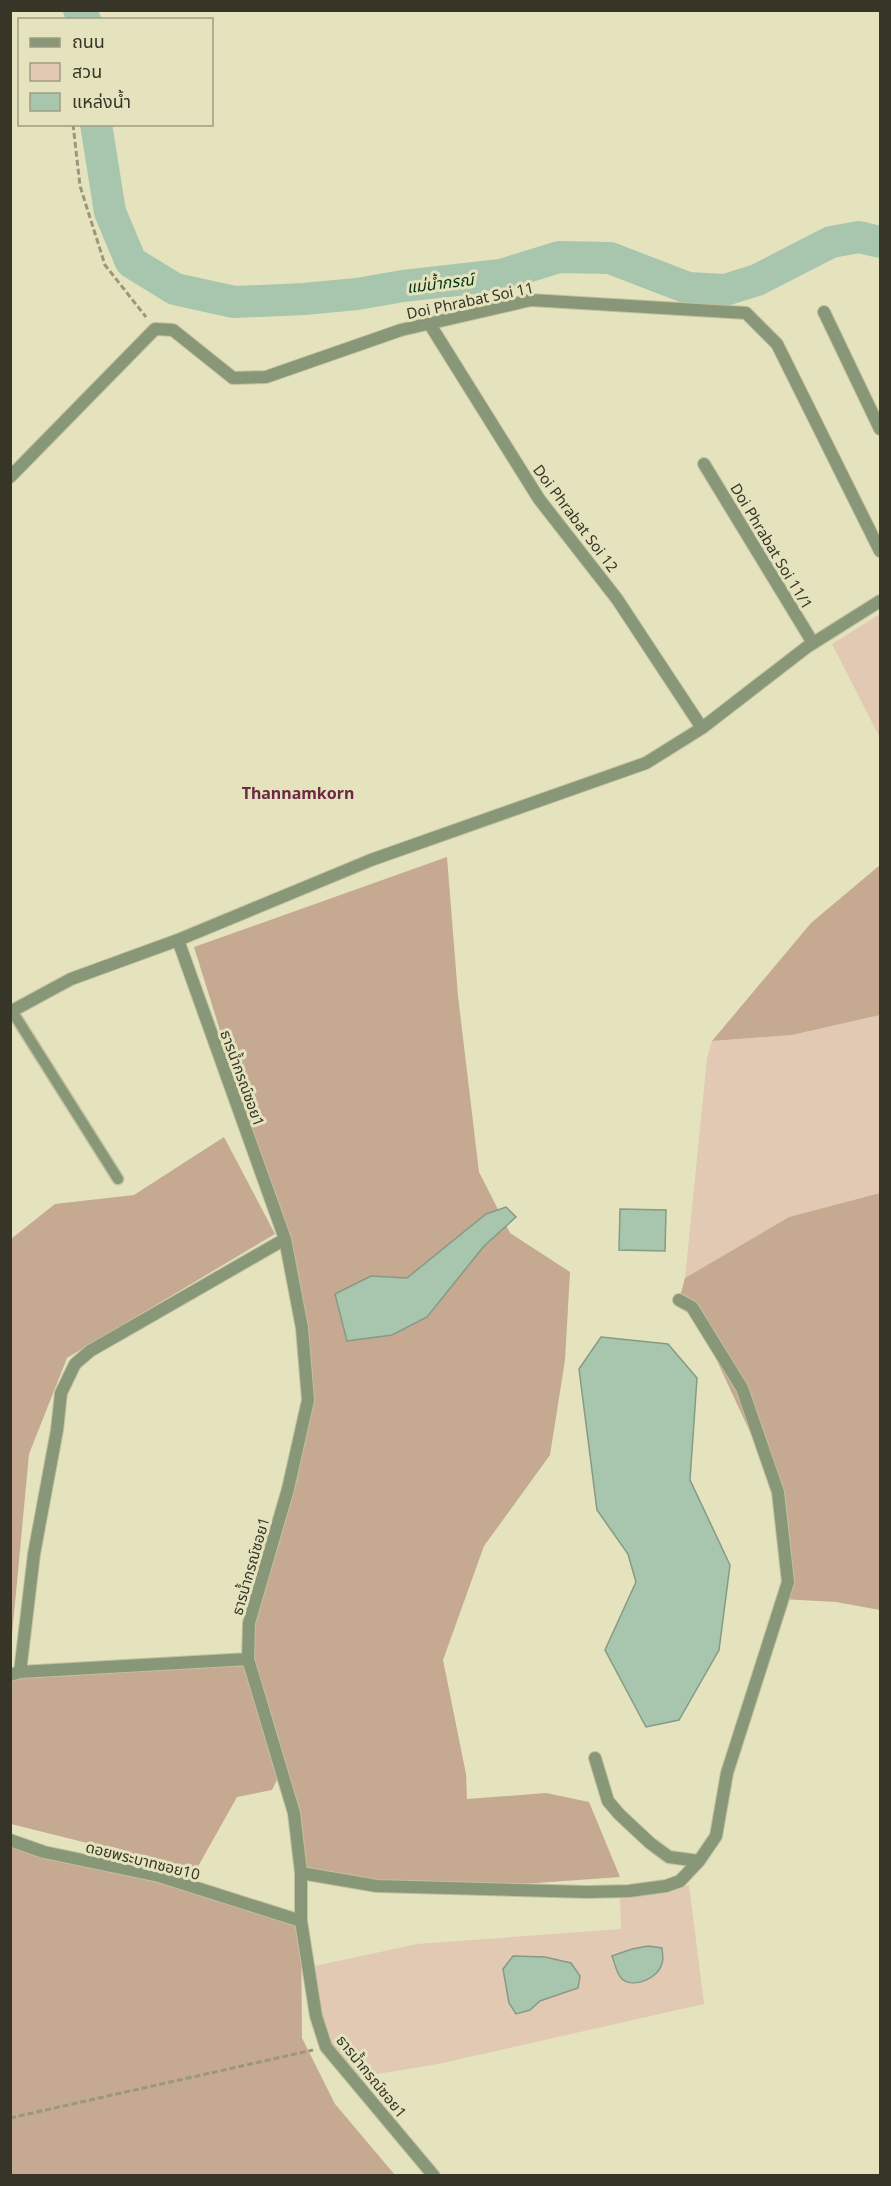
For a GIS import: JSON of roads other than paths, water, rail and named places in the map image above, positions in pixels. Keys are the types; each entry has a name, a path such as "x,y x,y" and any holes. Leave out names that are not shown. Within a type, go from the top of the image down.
{"street":[{"name":"Doi Phrabat Soi 11","path":"10,477 155,329 173,330 233,378 266,377 401,330 531,300 746,313 777,344 880,551"},
{"path":"824,312 880,429"},
{"name":"Doi Phrabat Soi 12","path":"429,324 539,499 617,599 702,728"},
{"name":"Doi Phrabat Soi 11/1","path":"704,464 813,643"},
{"path":"11,1012 71,979 178,940 371,860 646,763 702,728 813,643 880,602"},
{"name":"ธารน้ำกรณ์ซอย1","path":"178,940 285,1239 302,1328 308,1400 288,1489 249,1623 248,1659 294,1813 302,1873 301,1922 316,2016 326,2047 434,2175"},
{"path":"248,1659 15,1674 57,1430 61,1393 68,1374 75,1364 90,1351 285,1239"},
{"path":"302,1873 377,1886 629,1891 666,1886 680,1881 699,1861 716,1836 727,1773 788,1582 778,1492 742,1388 692,1307 679,1300"},
{"path":"595,1758 608,1801 620,1814 650,1843 669,1857 675,1860 699,1861"},
{"name":"ดอยพระบาทซอย10","path":"10,1840 44,1852 159,1876 301,1922"}],"lane":[{"path":"11,1012 118,1179"}],"water":[{"path":"506,1207 516,1217 484,1246 427,1317 392,1335 347,1341 335,1294 371,1276 407,1278 486,1214"},
{"path":"620,1209 666,1210 665,1251 619,1250"},
{"path":"601,1337 668,1344 697,1378 690,1480 730,1565 719,1650 679,1720 646,1727 605,1650 636,1582 628,1554 597,1510 579,1369"},
{"path":"648,1946 662,1948 663,1961 660,1968 651,1977 639,1982 627,1982 622,1979 612,1956"},
{"path":"513,1956 545,1957 571,1963 580,1976 578,1988 540,2001 530,2010 516,2014 509,2003 503,1969"}],"waterway":[{"name":"แม่น้ำกรณ์","path":"79,10 84,18"},
{"name":"แม่น้ำกรณ์","path":"96,126 110,212 131,262 175,289 234,302 357,294 403,286 501,275 559,257 610,258 688,288 725,290 757,280 831,242 859,237 880,242"}],"district":[{"name":"Thannamkorn","path":"298,793"}]}
